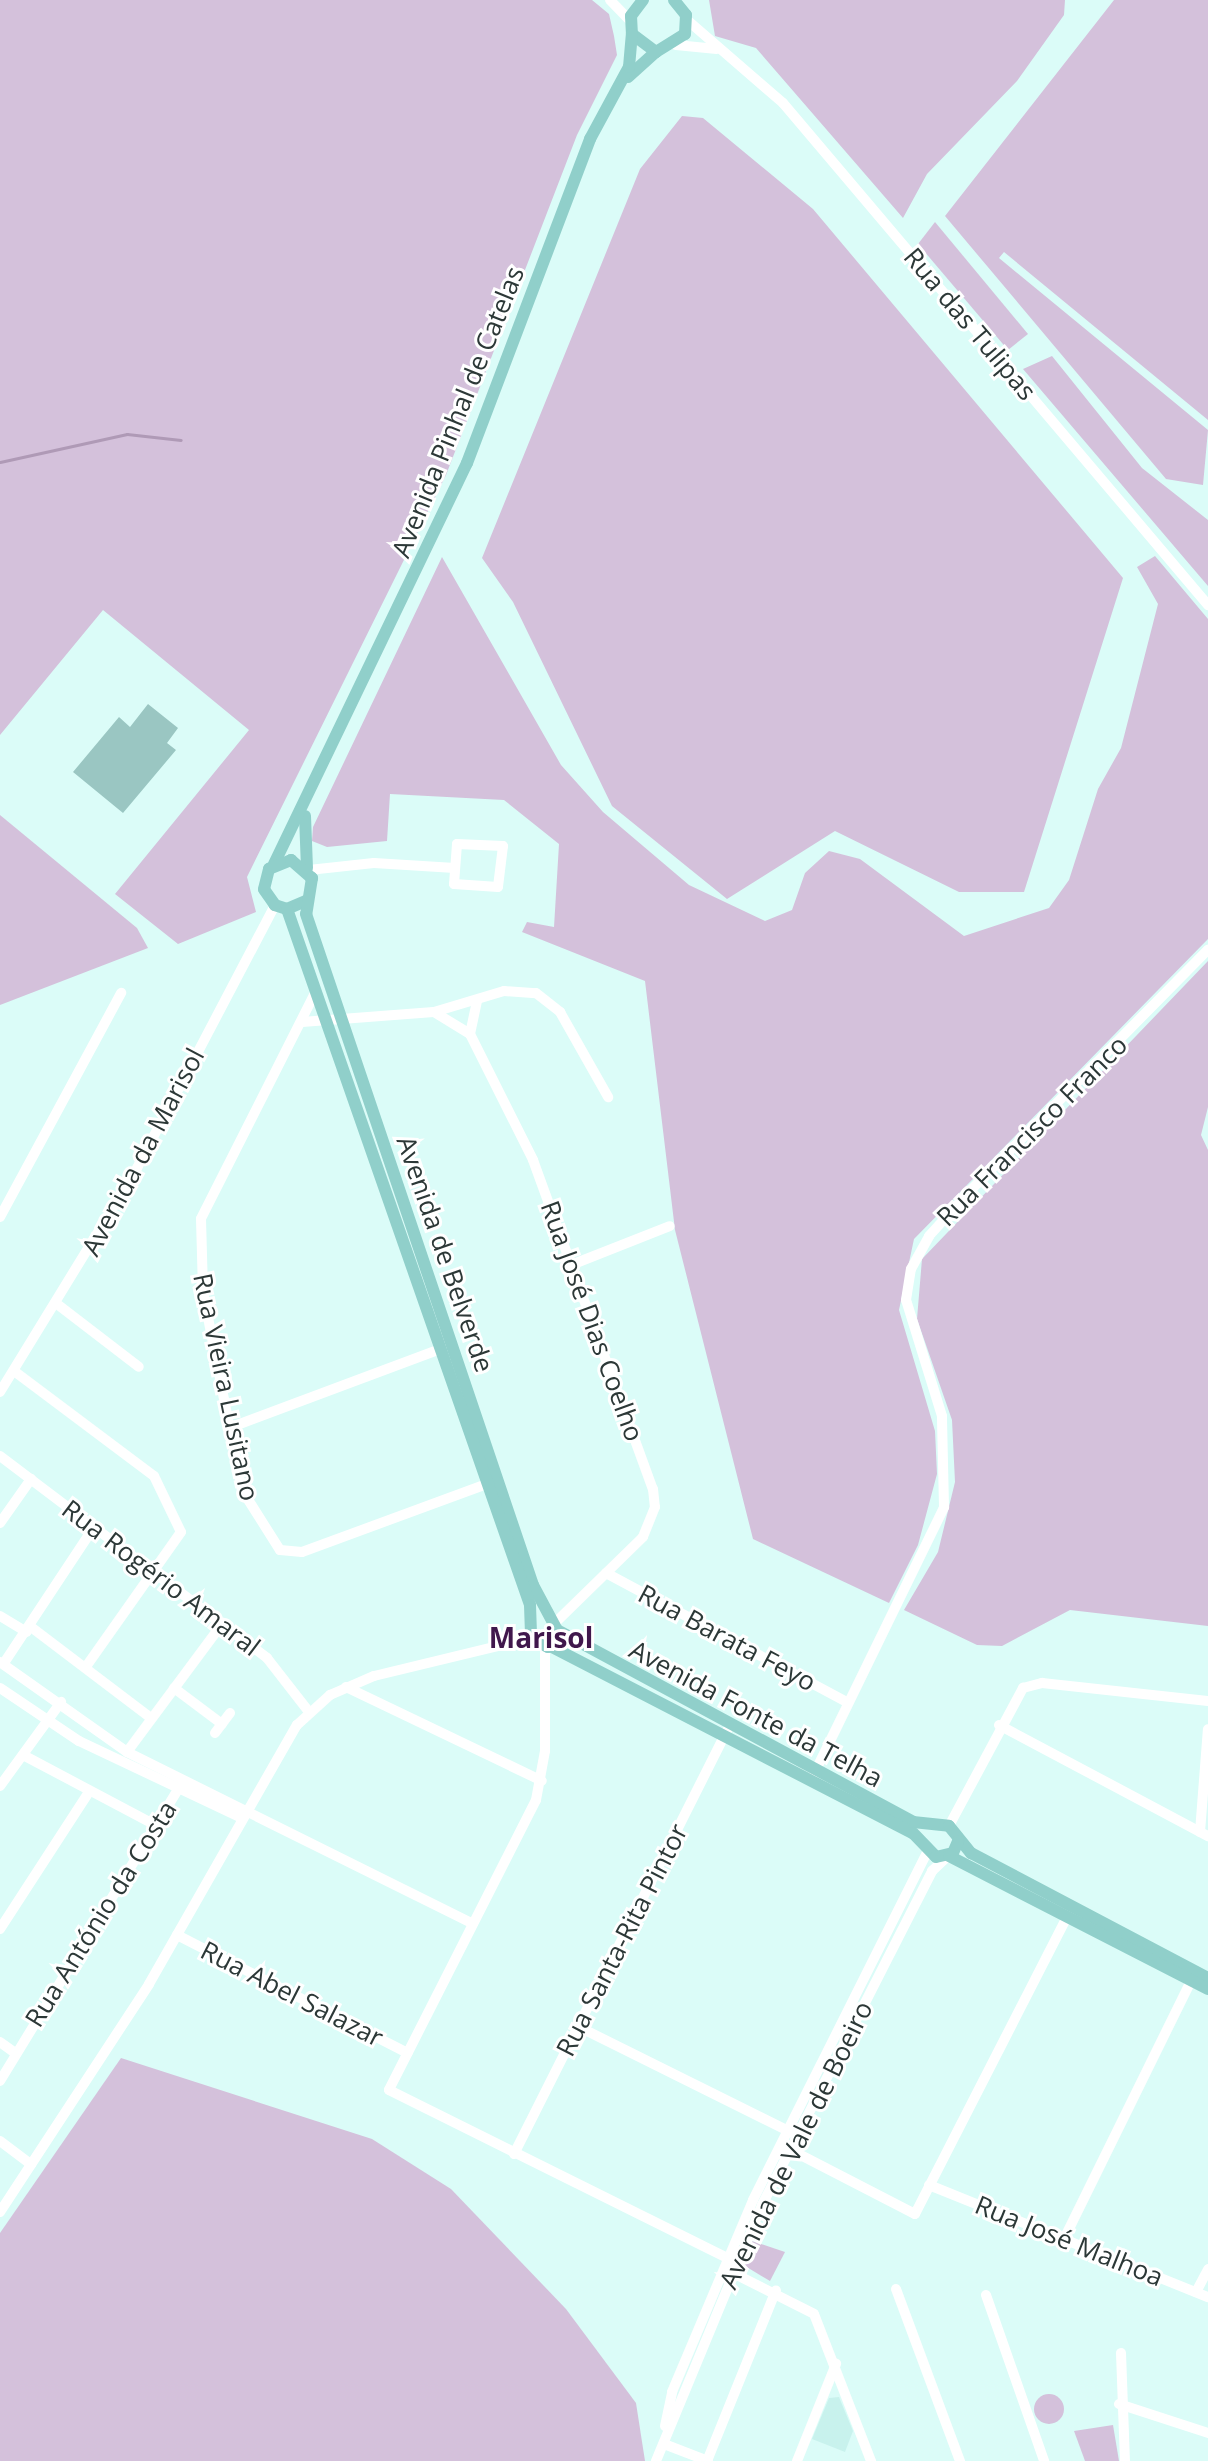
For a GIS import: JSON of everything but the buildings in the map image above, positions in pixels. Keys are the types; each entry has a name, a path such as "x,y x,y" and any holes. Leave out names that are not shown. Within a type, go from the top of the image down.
{"main road":[{"path":"623,83 632,28 641,0"},
{"path":"674,0 686,17"},
{"path":"623,83 656,52 676,45 689,0"},
{"path":"632,28 656,52"},
{"name":"Avenida Pinhal de Catelas","path":"274,864 307,801 467,463 590,139 623,83"},
{"name":"Avenida de Belverde","path":"307,801 308,900 335,1016 440,1349 492,1482 554,1625"},
{"path":"274,864 291,860 308,869"},
{"name":"Avenida de Belverde","path":"274,864 264,889 281,907 335,1016 492,1482 531,1633"},
{"path":"281,907 308,900"},
{"path":"531,1633 554,1625"},
{"path":"548,1647 554,1625"},
{"name":"Avenida Fonte da Telha","path":"554,1625 727,1729 813,1775 913,1822 943,1826 958,1841 1070,1911"},
{"name":"Avenida Fonte da Telha","path":"531,1633 548,1647 727,1729"},
{"name":"Avenida Fonte da Telha","path":"813,1775 927,1848 1070,1911 1199,1977 1208,1989"},
{"path":"927,1848 943,1826"},
{"path":"948,1856 958,1841"}],"street":[{"path":"610,0 632,28"},
{"name":"Rua das Tulipas","path":"686,17 783,103 1208,605"},
{"path":"676,45 723,51"},
{"path":"457,844 503,846 498,887 454,884 455,868 457,844"},
{"path":"308,869 374,863 455,868"},
{"name":"Avenida da Marisol","path":"0,1392 57,1304 281,907"},
{"name":"Rua Francisco Franco","path":"813,1775 944,1507 942,1416 906,1300 911,1269 929,1236 968,1193 1208,950"},
{"name":"Rua Vieira Lusitano","path":"317,984 302,1022 201,1219 198,1257 242,1490 280,1550 302,1552 492,1482"},
{"path":"302,1022 335,1016 434,1012 523,989 549,999 608,1097"},
{"path":"0,1217 121,993"},
{"path":"434,1012 470,1034 477,1000"},
{"name":"Rua José Dias Coelho","path":"470,1034 533,1160 653,1489 651,1525 554,1625"},
{"path":"571,1265 670,1226"},
{"path":"57,1304 139,1367"},
{"path":"229,1428 440,1349"},
{"path":"14,1371 157,1479 181,1536 157,1575 85,1668"},
{"name":"Rua Rogério Amaral","path":"0,1456 274,1663 309,1712"},
{"path":"0,1523 31,1479"},
{"path":"94,1527 29,1630 2,1663 61,1702 127,1752 244,1814 473,1924"},
{"name":"Rua Barata Feyo","path":"606,1573 848,1703"},
{"path":"0,1616 29,1630 151,1718"},
{"path":"127,1752 222,1624"},
{"path":"0,2212 177,1935 244,1814 309,1712 346,1687 531,1633"},
{"path":"548,1647 542,1781 389,2090 730,2265 814,2314 836,2364 871,2461"},
{"path":"943,1826 1015,1695 1031,1684 1208,1701"},
{"path":"346,1687 542,1781"},
{"path":"0,1688 48,1721 178,1789 244,1814"},
{"path":"174,1688 222,1724"},
{"path":"0,1786 61,1702"},
{"path":"215,1733 230,1713"},
{"path":"999,1725 1204,1834 1208,1729"},
{"name":"Rua Santa-Rita Pintor","path":"514,2154 727,1729"},
{"path":"23,1755 87,1795 157,1826"},
{"name":"Rua António da Costa","path":"0,2081 178,1789"},
{"path":"0,1929 87,1795"},
{"name":"Avenida de Vale de Boeiro","path":"794,2133 927,1848"},
{"name":"Avenida de Vale de Boeiro","path":"656,2461 730,2265 794,2133 932,1871 948,1856"},
{"path":"787,2147 915,2214 1070,1911"},
{"name":"Rua Abel Salazar","path":"177,1935 408,2053"},
{"path":"1064,2239 1199,1977"},
{"path":"579,2027 794,2133"},
{"path":"0,2042 15,2053"},
{"path":"0,2141 31,2164"},
{"name":"Rua José Malhoa","path":"929,2185 1208,2297"},
{"path":"1196,2292 1208,2269"},
{"path":"896,2289 960,2461"},
{"path":"664,2444 708,2461 776,2290"},
{"path":"986,2295 1044,2461"},
{"path":"1121,2353 1119,2404 1125,2461"},
{"path":"797,2461 836,2364"},
{"path":"1119,2404 1208,2433"}],"shaded area":[{"path":"0,0 592,0 609,14 614,36 617,55 577,135 446,475 247,877 256,912 178,944 115,894 249,730 103,610 0,735"},
{"path":"709,0 1065,0 1064,15 1017,81 927,174 903,218 756,48 715,36"},
{"path":"1114,0 1208,0 1208,420 1004,252 999,258 1208,430 1203,485 1166,479 945,216"},
{"path":"682,116 703,118 813,209 1123,578 1024,892 959,892 835,831 727,899 612,806 513,602 482,558 640,169"},
{"path":"935,222 1028,334 1008,350 918,244"},
{"path":"1052,356 1142,468 1208,520 1208,586 1023,369"},
{"path":"1155,556 1208,619 1208,939 914,1239 899,1310 935,1431 937,1474 918,1545 889,1603 753,1539 675,1230 645,981 522,932 527,922 554,927 559,844 504,800 390,794 387,841 327,847 312,841 313,827 442,557 561,765 603,812 689,885 765,921 792,910 805,873 829,851 860,859 964,936 1049,908 1069,880 1098,789 1121,748 1158,604 1137,567"},
{"path":"0,815 137,928 148,948 0,1005"},
{"path":"1208,961 1208,1107 1201,1135 1208,1150 1208,1626 1070,1610 1002,1646 977,1645 904,1610 938,1552 955,1482 952,1420 917,1319 922,1259"},
{"path":"121,2058 372,2139 451,2189 566,2309 636,2403 645,2461 0,2461 0,2233"},
{"path":"752,2241 785,2252 770,2281 745,2266"},
{"path":"1049,2394 1060,2398 1064,2409 1060,2420 1049,2424 1038,2420 1034,2409 1038,2398"},
{"path":"839,2397 853,2431 845,2452 812,2439 829,2398"},
{"path":"1113,2425 1119,2461 1085,2461 1074,2431"}],"waterway":[{"path":"0,462 127,434 181,440"}],"district":[{"name":"Marisol","path":"541,1637"}]}
